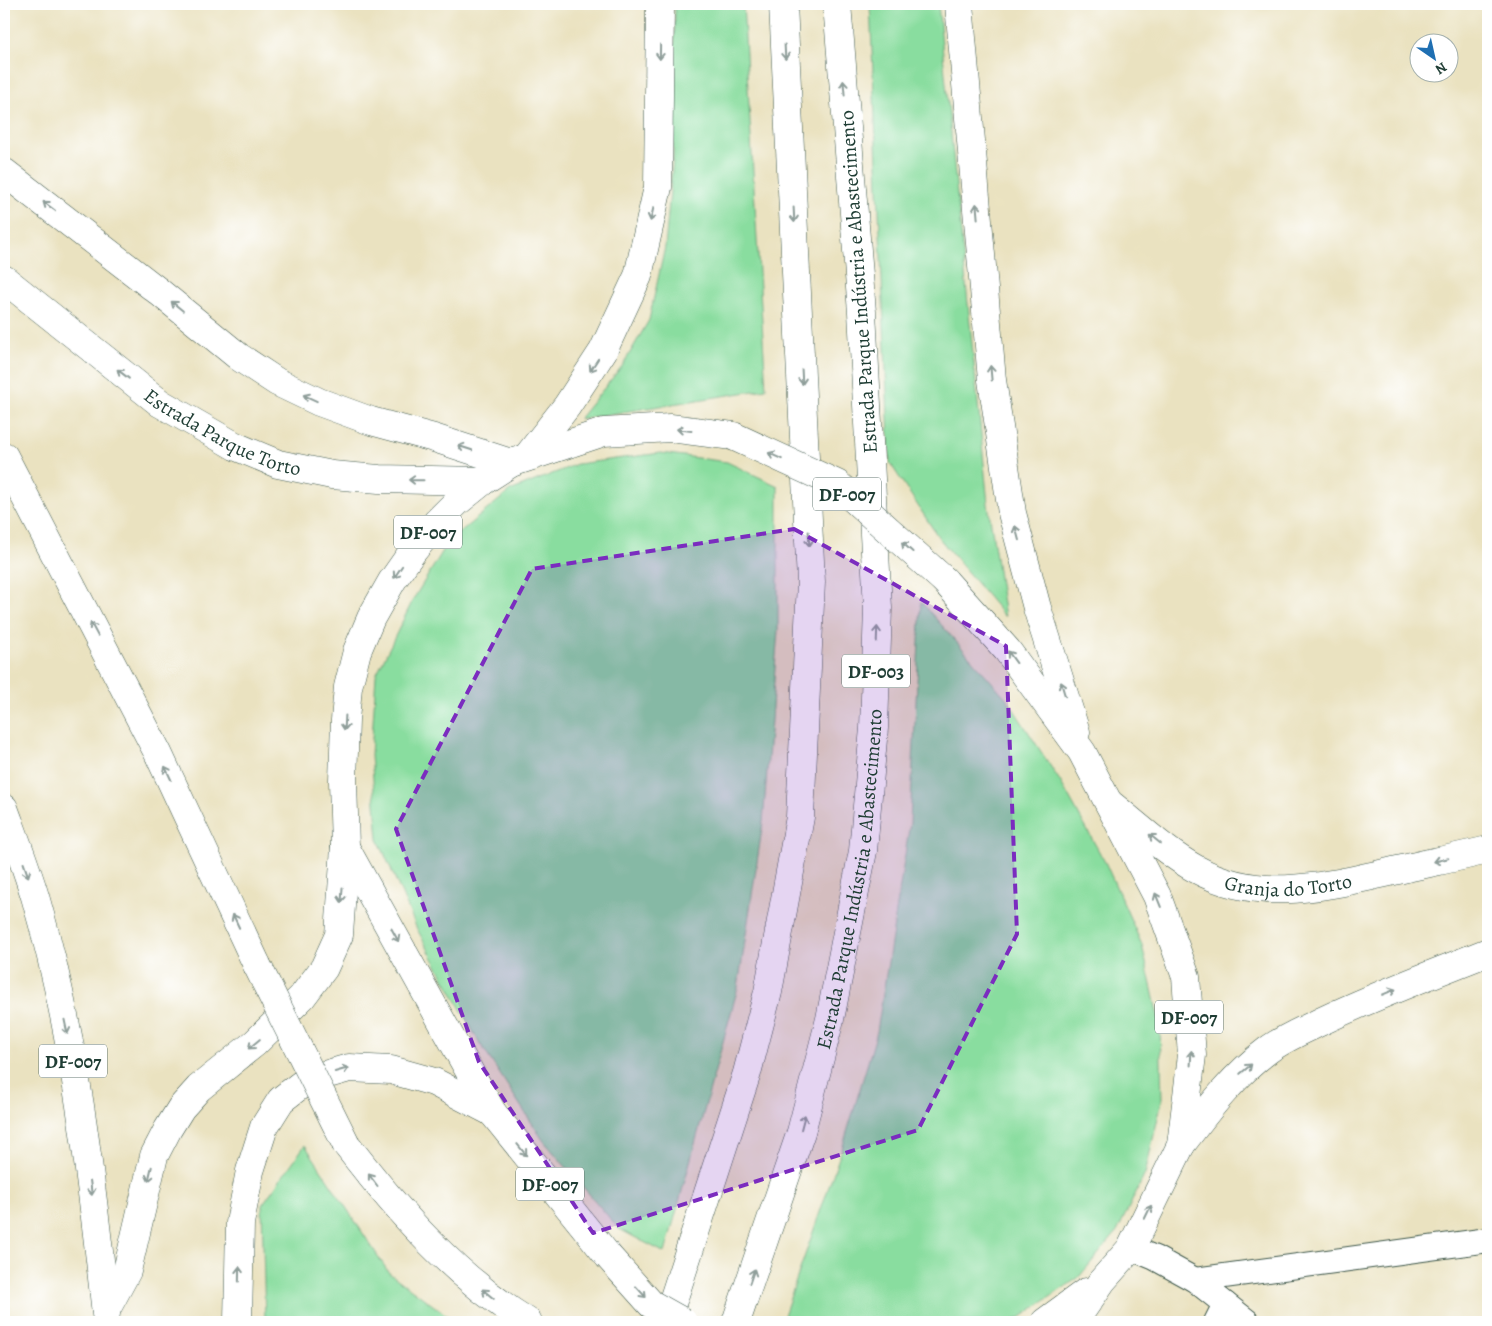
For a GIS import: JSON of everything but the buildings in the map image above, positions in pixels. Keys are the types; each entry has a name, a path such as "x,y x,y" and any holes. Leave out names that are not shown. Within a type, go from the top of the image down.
{"main road":[{"path":"4,172 158,291 239,357 276,382 319,402 372,420 519,460 567,406 603,351 638,276 658,187 660,4"},
{"path":"666,1322 747,1073 768,992 800,817 811,582 783,4"},
{"name":"Estrada Parque Indústria e Abastecimento","path":"736,1322 801,1132 830,1019 863,851 874,728 878,608 862,312 837,4"},
{"path":"959,4 992,380 1012,513 1037,608 1082,752"},
{"name":"Estrada Parque Torto","path":"4,279 160,403 235,446 278,464 332,475 379,479 483,481"},
{"name":"DF-007","path":"683,1322 652,1304 608,1256 492,1112 345,846 343,782 348,687 357,651 371,618 392,581 437,522 456,502 483,481 519,460 604,432 670,428 733,436 837,484 944,580 1007,650 1082,752 1156,896 1186,977 1192,1055 1181,1145 1131,1248 1102,1281 1074,1322"},
{"path":"4,456 158,753 257,965 346,1144 380,1189 428,1242 502,1306 528,1322"},
{"name":"Granja do Torto","path":"1109,803 1180,859 1198,870 1220,880 1251,889 1289,890 1330,885 1488,850"},
{"name":"DF-007","path":"4,808 36,900 57,984 72,1060 91,1187 106,1316"},
{"path":"106,1316 126,1271 154,1156 181,1108 199,1088 278,1022 302,997 324,968 339,935 345,846"},
{"path":"1181,1145 1208,1109 1231,1083 1269,1050 1345,1010 1488,952"},
{"path":"238,1322 240,1223 250,1170 264,1127 281,1100 307,1080 349,1068 391,1070 434,1082 492,1112"},
{"name":"DF-007","path":"1045,1322 1102,1281"}],"street":[{"path":"1195,1280 1488,1240"},
{"path":"1131,1248 1155,1258 1195,1280 1220,1313 1248,1322"}],"highlighted area":[{"path":"794,529 1006,646 1017,934 918,1130 593,1233 479,1062 396,829 532,569"}],"green space":[{"path":"675,4 743,4 766,389 579,419 623,365 649,320 665,247 673,159"},
{"path":"870,4 938,4 988,504 1005,617 939,538 890,463"},
{"path":"661,453 727,462 778,486 778,630 763,822 738,987 665,1253 619,1229 543,1140 479,1042 417,929 378,839 371,755 376,675 414,598 449,541 510,491 577,464"},
{"path":"921,602 1007,699 1060,781 1106,864 1142,945 1160,1025 1162,1100 1145,1174 1117,1232 1078,1278 1018,1319 1008,1322 783,1322 842,1149 877,1032 910,823"},
{"path":"305,1145 389,1273 456,1322 265,1322 262,1205"}]}
